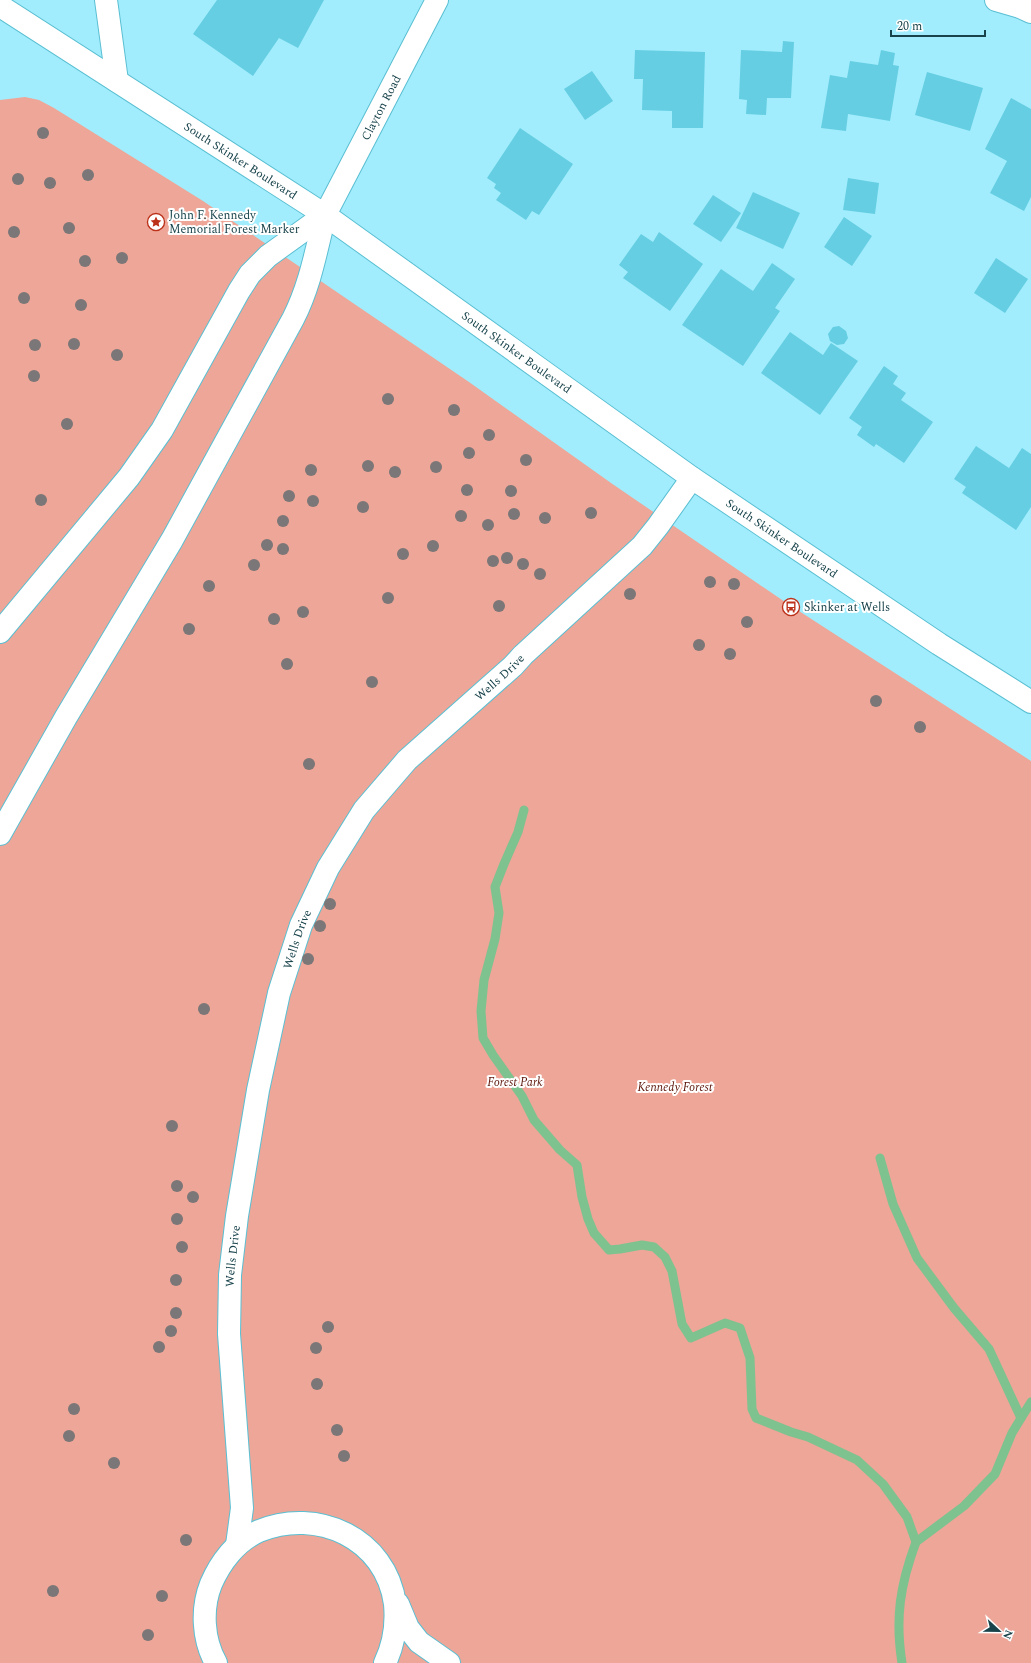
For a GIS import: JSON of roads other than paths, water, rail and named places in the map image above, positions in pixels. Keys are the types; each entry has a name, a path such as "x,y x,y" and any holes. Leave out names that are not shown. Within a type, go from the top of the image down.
{"main road":[{"path":"106,0 117,81"},
{"name":"Clayton Road","path":"325,215 436,0"},
{"path":"996,0 1031,12"},
{"name":"South Skinker Boulevard","path":"0,6 325,215 692,478 939,644 1031,702"},
{"path":"0,632 129,477 162,430 239,291 250,274 268,256 325,215"},
{"path":"0,834 66,717 172,540 302,303 310,278 325,215"},
{"name":"Wells Drive","path":"237,1545 242,1508 229,1334 230,1275 237,1216 258,1090 279,993 301,925 328,868 364,810 407,760 513,666 523,655 626,561 658,526 692,478"},
{"path":"216,1663 211,1654 204,1625 206,1595 218,1568 237,1545 257,1532 281,1524 305,1522 329,1526 351,1536 370,1552 384,1572 408,1628 419,1642 449,1663"},
{"path":"385,1663 394,1640 396,1617 393,1594"}],"waterway":[{"path":"524,810 518,832 495,887 499,913 495,939 484,980 481,1011 483,1038 522,1096 534,1120 560,1150 577,1165 582,1197 588,1219 594,1233 609,1250 642,1245 654,1247 665,1257 672,1271 682,1324 691,1338 725,1323 740,1328 750,1358 752,1409 756,1418 808,1437 857,1460 883,1484 907,1517 916,1542 906,1573 900,1602 899,1631 902,1663"},
{"path":"880,1158 893,1204 917,1258 954,1308 989,1349 1021,1418"},
{"path":"916,1542 964,1506 995,1474 1012,1433 1031,1402"}],"place":[{"name":"John F. Kennedy Memorial Forest Marker","path":"156,222"},
{"name":"Skinker at Wells","path":"791,607"}],"park label":[{"name":"Forest Park","path":"515,1082"},
{"name":"Kennedy Forest","path":"675,1087"}]}
